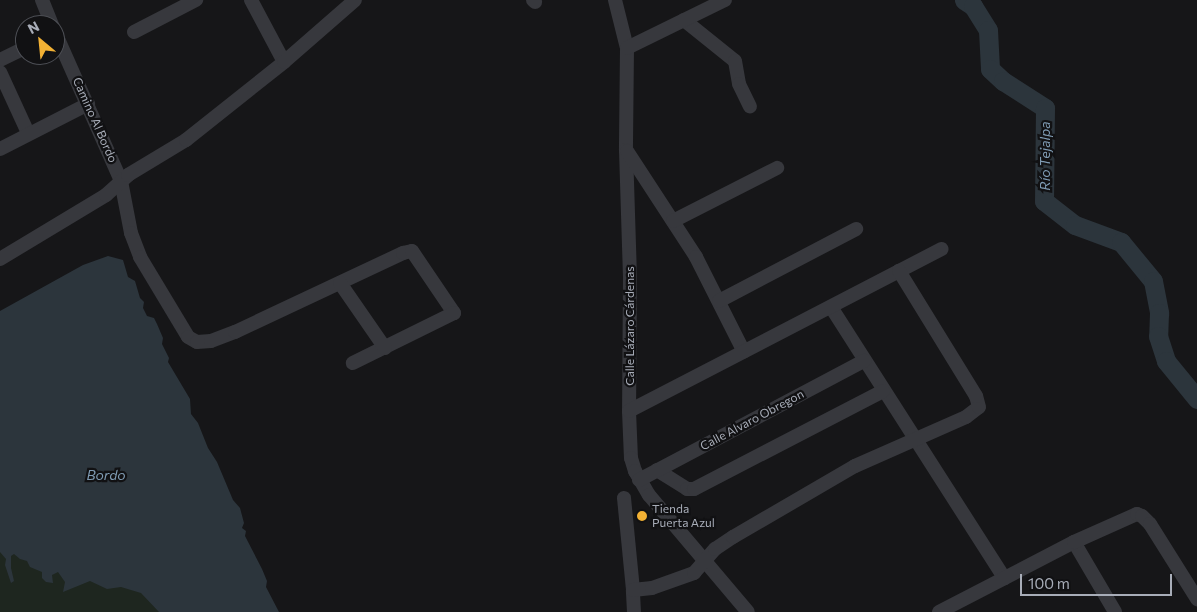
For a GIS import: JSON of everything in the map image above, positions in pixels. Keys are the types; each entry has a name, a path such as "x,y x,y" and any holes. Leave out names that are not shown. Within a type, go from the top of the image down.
{"street":[{"path":"42,0 48,15"},
{"path":"134,32 196,0"},
{"path":"251,0 284,62"},
{"path":"0,259 106,195 115,189 121,181 186,140 284,62 356,0"},
{"name":"Calle Lázaro Cárdenas","path":"615,0 627,48 626,150 631,285 630,458 649,495 748,612"},
{"path":"627,48 725,0"},
{"path":"684,20 735,61 739,84 750,107"},
{"path":"0,60 15,53"},
{"name":"Camino Al Bordo","path":"65,54 121,181 131,233 140,257 180,327 188,337 197,342 211,341 235,332 340,283"},
{"path":"0,72 28,133"},
{"path":"0,149 88,104"},
{"path":"626,150 673,221 719,301 744,352"},
{"path":"673,221 777,168"},
{"path":"719,301 856,229"},
{"path":"629,411 941,249"},
{"path":"353,363 385,348 454,313 412,252 403,253 340,283 385,348"},
{"path":"634,590 652,588 686,577 700,569 716,549 733,537 842,474 966,417 979,407 976,396 899,271"},
{"path":"830,307 1004,578"},
{"name":"Calle Alvaro Obregon","path":"640,480 864,361"},
{"path":"657,470 687,490 694,489 883,391"},
{"path":"624,498 634,590 634,612"},
{"path":"939,612 1074,542 1137,514 1142,516 1154,530 1197,599"},
{"path":"1074,542 1115,612"}],"shaded area":[{"path":"0,542 131,583 177,612 0,612"}],"water":[{"name":"Bordo","path":"108,256 123,260 128,277 135,281 140,298 144,302 143,308 147,316 154,318 157,324 163,338 162,344 169,358 168,362 190,399 191,414 198,423 233,500 240,508 244,523 242,528 246,531 245,536 262,569 267,581 266,587 279,612 159,612 141,593 121,587 107,589 90,581 63,592 65,582 58,572 52,575 53,583 46,582 42,578 42,572 30,567 27,561 20,559 14,554 11,556 11,568 14,581 11,583 5,565 6,559 0,552 0,311 83,265"}],"waterway":[{"name":"Río Tejalpa","path":"964,0 973,6 988,30 990,69 1003,81 1045,108 1044,201 1075,225 1121,242 1153,281 1159,313 1158,336 1166,361 1197,399"}],"place":[{"name":"Tienda Puerta Azul","path":"642,516"}]}
